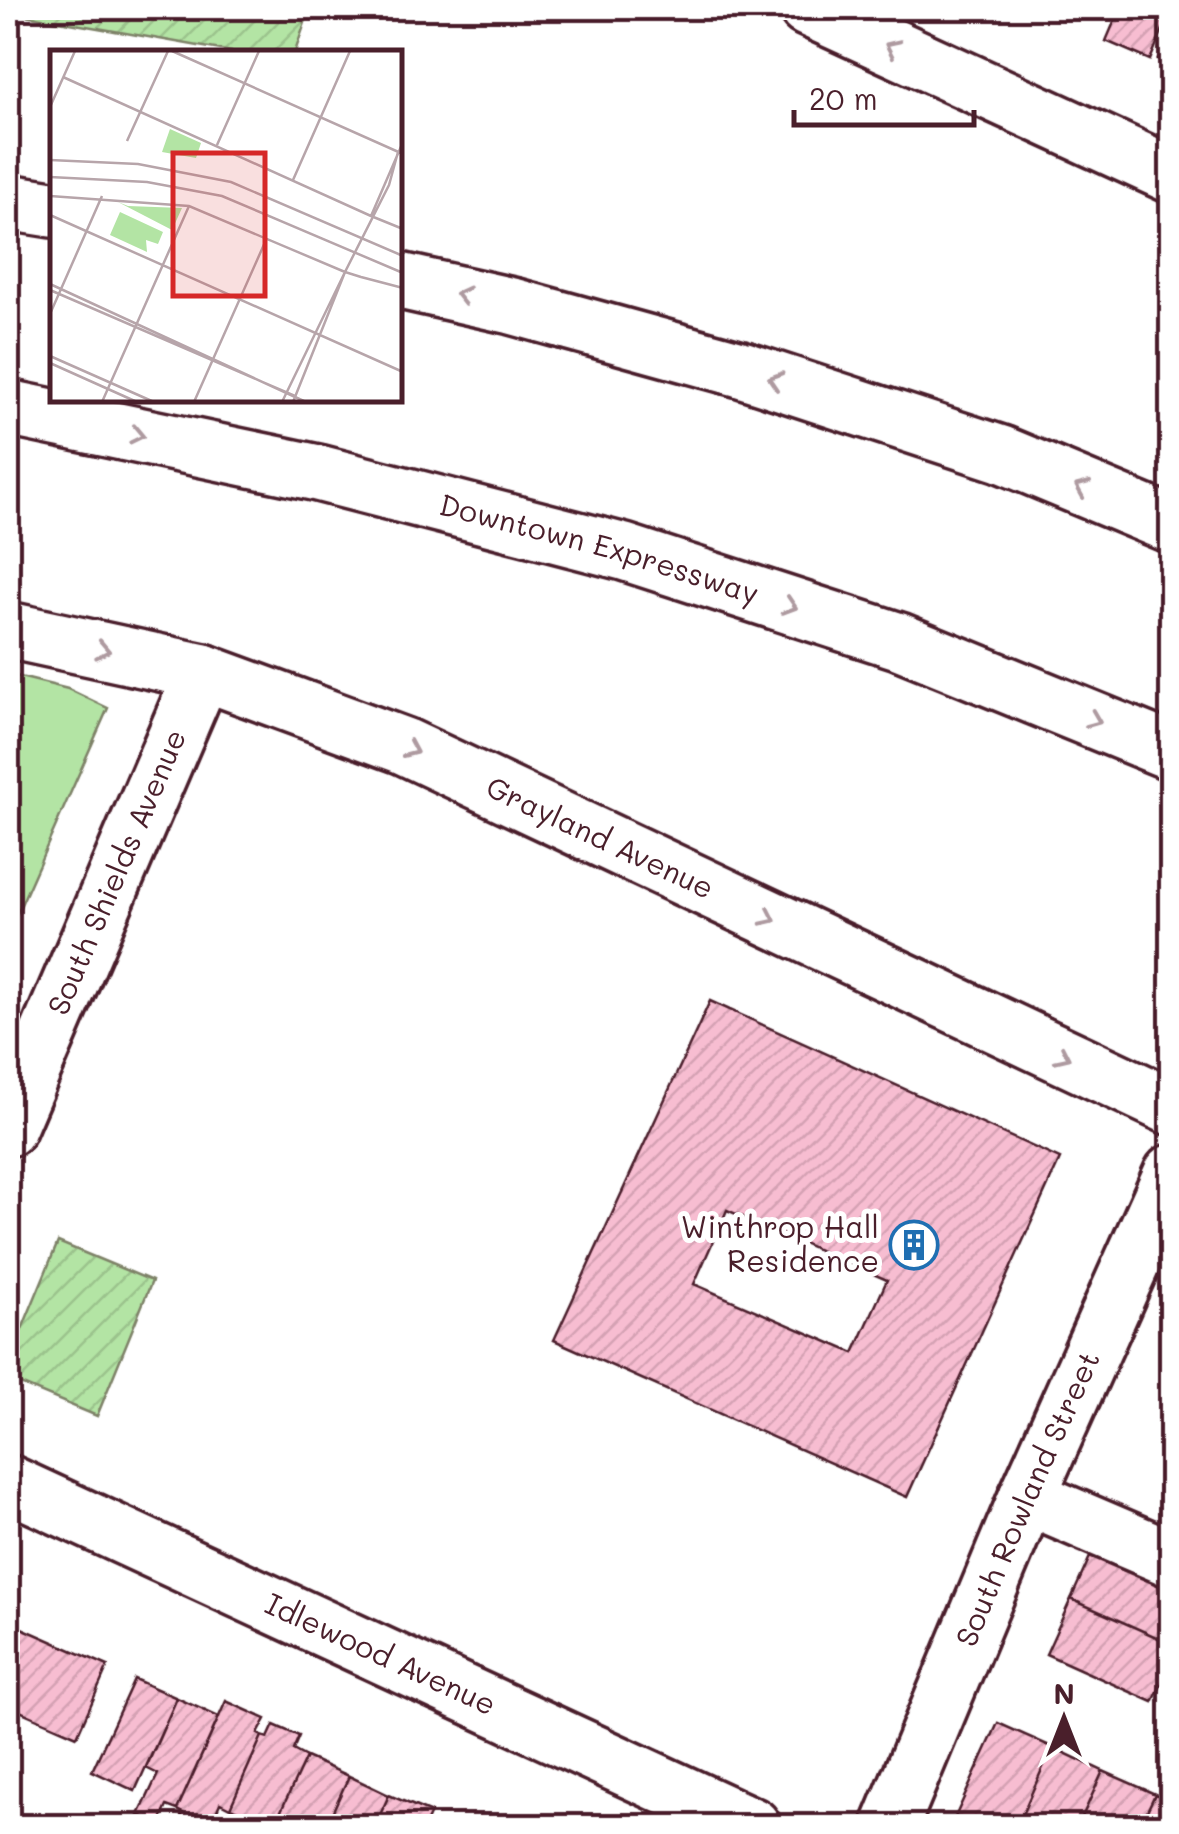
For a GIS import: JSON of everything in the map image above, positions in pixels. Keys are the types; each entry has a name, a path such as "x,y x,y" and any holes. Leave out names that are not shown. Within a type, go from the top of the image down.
{"main road":[{"path":"807,8 1172,175"},
{"path":"8,202 50,210"},
{"path":"402,280 512,306 741,369 1001,454 1172,525"},
{"name":"Downtown Expressway","path":"8,408 318,473 624,552 899,642 1172,752"},
{"name":"Grayland Avenue","path":"8,630 202,672 404,746 1172,1107"},
{"name":"South Shields Avenue","path":"8,1128 26,1037 202,672"},
{"name":"South Rowland Street","path":"890,1826 1027,1497 1172,1174"},
{"name":"Idlewood Avenue","path":"8,1483 752,1826"},
{"path":"1027,1497 1172,1559"}],"green space":[{"path":"8,8 310,8 296,50 221,50 8,12"},
{"path":"8,674 68,689 108,708 8,934"},
{"path":"58,1242 152,1281 97,1416 8,1379 8,1363"}],"building":[{"path":"1120,8 1172,8 1150,60 1106,41"},
{"path":"1172,29 1172,65 1158,59"},
{"name":"Winthrop Hall Residence","path":"710,1001 1060,1159 907,1497 554,1340","holes":["727,1210 887,1280 854,1353 694,1284"]},
{"path":"1094,1548 1172,1583 1172,1644 1071,1599"},
{"path":"1071,1599 1172,1644 1172,1662 1153,1702 1046,1654"},
{"path":"8,1622 108,1666 77,1736 8,1706"},
{"path":"134,1679 177,1698 135,1791 92,1771"},
{"path":"177,1698 219,1717 177,1810 167,1806 159,1824 139,1815 158,1774 146,1768"},
{"path":"226,1701 266,1719 258,1734 262,1736 230,1808 220,1803 211,1825 201,1821 198,1826 177,1826 183,1813 177,1810"},
{"path":"998,1723 1052,1747 1017,1826 951,1826"},
{"path":"274,1725 299,1736 293,1750 306,1757 274,1826 233,1826 240,1812 230,1808 262,1736 268,1738"},
{"path":"1052,1747 1103,1771 1078,1826 1017,1826"},
{"path":"306,1757 349,1776 326,1826 274,1826"},
{"path":"1103,1771 1155,1794 1140,1826 1078,1826"},
{"path":"349,1776 389,1795 375,1826 326,1826"},
{"path":"1155,1794 1172,1801 1172,1826 1140,1826"},
{"path":"389,1795 431,1813 425,1826 375,1826"}],"place":[{"name":"Winthrop Hall Residence","path":"914,1245"}]}
